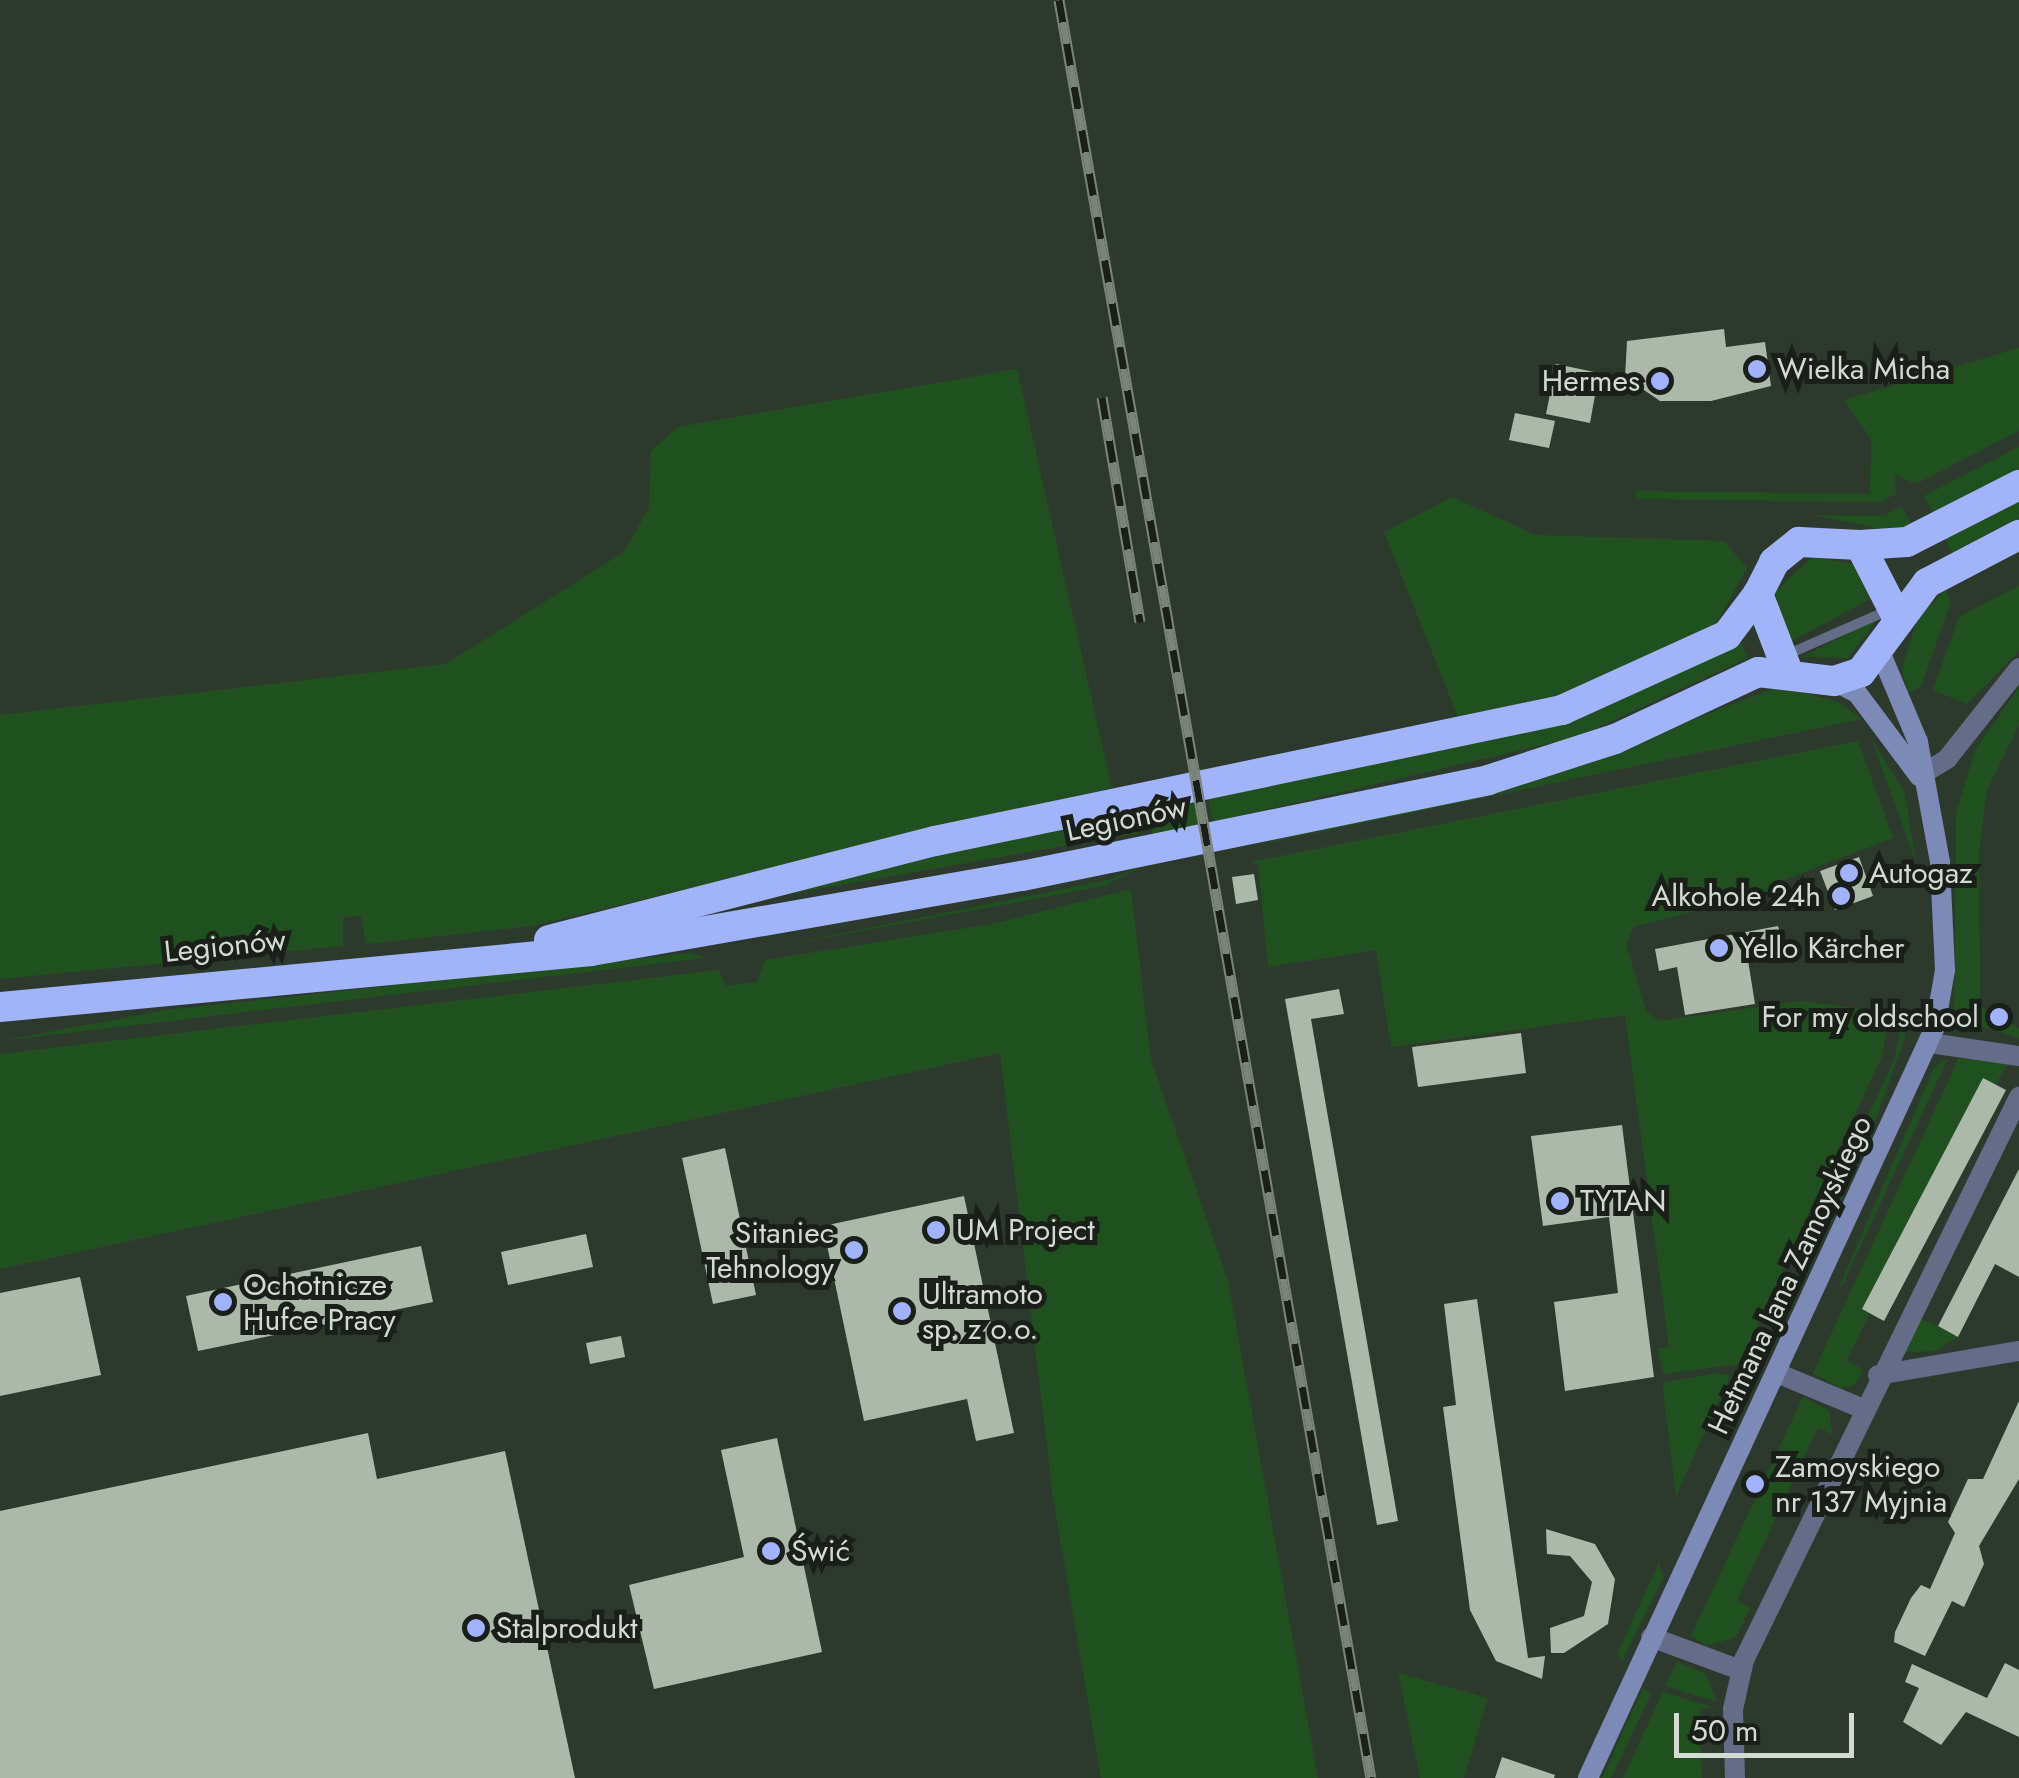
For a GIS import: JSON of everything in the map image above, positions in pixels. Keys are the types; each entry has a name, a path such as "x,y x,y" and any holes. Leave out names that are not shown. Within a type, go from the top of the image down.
{"highway":[{"path":"1899,622 1860,545 1907,542 2019,486"},
{"path":"1758,594 1788,672 1834,681 1881,654 1928,584 2019,535"},
{"name":"Legionów","path":"458,958 934,840 1540,716 1617,691 1715,642 1758,594 1774,562 1799,542 1860,545"},
{"name":"Legionów","path":"0,1007 458,958 576,953 852,908 1462,786 1615,739 1747,676 1788,672"}],"street":[{"name":"Hetmana Jana Zamoyskiego","path":"1588,1778 1930,1043 1945,913 1919,776 1918,742 1881,654"},
{"path":"1919,776 1947,758 2019,668"},
{"name":"Hetmana Jana Zamoyskiego","path":"1834,681 1857,693 1919,776"},
{"path":"1930,1043 2019,1056"},
{"path":"1735,1778 1740,1670 1861,1408 2019,1097"},
{"path":"1878,1375 2019,1351"},
{"path":"1777,1373 1861,1408"},
{"path":"1651,1637 1740,1670"}],"lane":[{"path":"1788,672 1793,652 1878,608 1899,622"}],"green space":[{"path":"2019,348 2019,431 1916,484 1895,474 1896,494 1880,502 1636,499 1636,491 1870,494 1871,439 1844,400"},
{"path":"1017,369 1112,788 532,926 366,944 361,916 343,917 343,946 0,979 0,715 446,664 624,552 649,508 651,451 678,427"},
{"path":"2019,447 2019,469 1933,513 1924,496"},
{"path":"1452,497 1536,535 1724,541 1747,568 1716,624 1565,694 1458,717 1384,532"},
{"path":"2019,500 2019,519 1952,553 1945,538"},
{"path":"1902,506 1911,524 1892,531 1813,515 1884,516"},
{"path":"1812,557 1854,564 1877,595 1786,644 1775,592"},
{"path":"2019,586 2019,651 1967,704 1933,690 1959,617"},
{"path":"1945,590 1951,602 1921,686 1908,693 1902,669 1918,617"},
{"path":"1879,617 1848,658 1802,657"},
{"path":"1741,643 1748,658 1577,737 1213,822 1208,798 1565,723"},
{"path":"1780,686 1838,702 1862,719 1218,853 1522,785"},
{"path":"2019,688 2019,725 1987,790 1979,852 1980,1007 2019,1028 2019,1038 1960,1020 1954,1034 1956,813 1976,748"},
{"path":"1871,738 1905,794 1916,863"},
{"path":"1858,741 1893,838 1784,880 1785,887 1634,927 1626,943 1646,1011 1659,1021 1802,1001 1890,1013 1882,1056 1739,1364 1664,1374 1657,1349 1669,1347 1625,1015 1391,1047 1376,950 1268,967 1258,864 1251,862"},
{"path":"1194,801 1198,825 1153,835 1149,810"},
{"path":"1134,813 1138,833 743,902 877,868"},
{"path":"1143,866 1104,886 770,948 1108,880"},
{"path":"1131,889 1151,1060 1228,1281 1318,1778 1101,1778 1053,1497 1000,1053 0,1269 0,1054 719,970 726,986 757,982 765,960 992,924"},
{"path":"690,953 705,958 0,1041 167,1010"},
{"path":"1902,1021 1906,1035 1865,1149 1807,1274 1797,1270 1894,1060"},
{"path":"1948,1058 1842,1286 1839,1287 1934,1068"},
{"path":"1959,1058 2008,1063 1863,1310 1870,1313 1847,1360 1863,1370 1854,1385 1839,1388 1813,1373"},
{"path":"1921,1319 1958,1337 1935,1351 1904,1352"},
{"path":"1717,1373 1730,1376 1676,1496 1662,1383"},
{"path":"1803,1397 1829,1410 1832,1434 1818,1428 1737,1601 1750,1608 1736,1637 1706,1646 1691,1636"},
{"path":"1659,1563 1663,1578 1622,1661 1617,1654"},
{"path":"1677,1662 1705,1673 1717,1702 1665,1686"},
{"path":"1398,1673 1488,1698 1464,1778 1420,1778"},
{"path":"1643,1688 1651,1694 1611,1778 1602,1778"},
{"path":"1663,1692 1716,1708 1699,1709 1702,1778 1623,1778"}],"building":[{"path":"1724,329 1726,347 1765,342 1771,386 1711,401 1660,401 1625,377 1627,341"},
{"path":"1556,364 1599,373 1590,423 1546,414"},
{"path":"1515,413 1555,421 1549,448 1509,440"},
{"path":"1859,857 1873,896 1835,910 1820,871"},
{"path":"1254,874 1258,900 1236,904 1232,877"},
{"path":"1778,926 1783,947 1747,954 1755,1004 1685,1015 1677,967 1659,971 1655,949"},
{"path":"1339,989 1344,1014 1311,1019 1398,1521 1377,1525 1285,999"},
{"path":"1521,1033 1526,1073 1418,1087 1412,1047"},
{"path":"1983,1078 2006,1090 1884,1321 1862,1309"},
{"path":"1622,1125 1654,1377 1565,1391 1554,1302 1618,1293 1609,1217 1543,1226 1531,1136"},
{"path":"725,1148 756,1295 713,1304 682,1158"},
{"path":"2019,1169 2019,1277 1995,1264 1958,1337 1938,1326"},
{"path":"964,1196 1014,1433 976,1441 967,1399 864,1421 823,1226"},
{"path":"586,1234 593,1267 508,1285 501,1252"},
{"path":"421,1246 433,1302 198,1351 186,1296"},
{"path":"80,1277 101,1375 0,1396 0,1293"},
{"path":"1477,1299 1528,1658 1545,1656 1542,1679 1496,1661 1470,1610 1443,1407 1456,1405 1444,1304"},
{"path":"621,1336 625,1357 590,1364 586,1343"},
{"path":"2019,1401 2019,1479 1979,1546 1984,1564 1964,1607 1952,1601 1925,1656 1894,1642 1895,1632 1921,1585 1930,1589 1955,1533 1948,1522 1968,1479 1983,1479"},
{"path":"368,1433 377,1479 505,1451 575,1778 0,1778 0,1511"},
{"path":"777,1438 822,1652 654,1689 629,1585 744,1557 721,1450"},
{"path":"1546,1529 1595,1544 1615,1579 1608,1624 1564,1653 1551,1653 1550,1628 1584,1616 1592,1582 1570,1556 1547,1554"},
{"path":"2005,1663 2019,1670 2019,1737 1966,1712 1941,1745 1903,1722 1919,1688 1905,1682 1912,1664 1987,1698"},
{"path":"1502,1757 1555,1775 1554,1778 1495,1778"}],"railway":[{"path":"1059,0 1371,1778"},
{"path":"1102,397 1140,622"}],"place":[{"name":"Wielka Micha","path":"1757,369"},
{"name":"Hermes","path":"1660,381"},
{"name":"Autogaz","path":"1849,873"},
{"name":"Alkohole 24h","path":"1841,896"},
{"name":"Yello Kärcher","path":"1719,948"},
{"name":"For my oldschool","path":"1999,1017"},
{"name":"TYTAN","path":"1560,1201"},
{"name":"UM Project","path":"936,1230"},
{"name":"Sitaniec Tehnology","path":"854,1250"},
{"name":"Ochotnicze Hufce Pracy","path":"223,1302"},
{"name":"Ultramoto sp. z o.o.","path":"902,1311"},
{"name":"Zamoyskiego nr 137 Myjnia","path":"1755,1484"},
{"name":"Świć","path":"771,1551"},
{"name":"Stalprodukt","path":"476,1628"}]}
